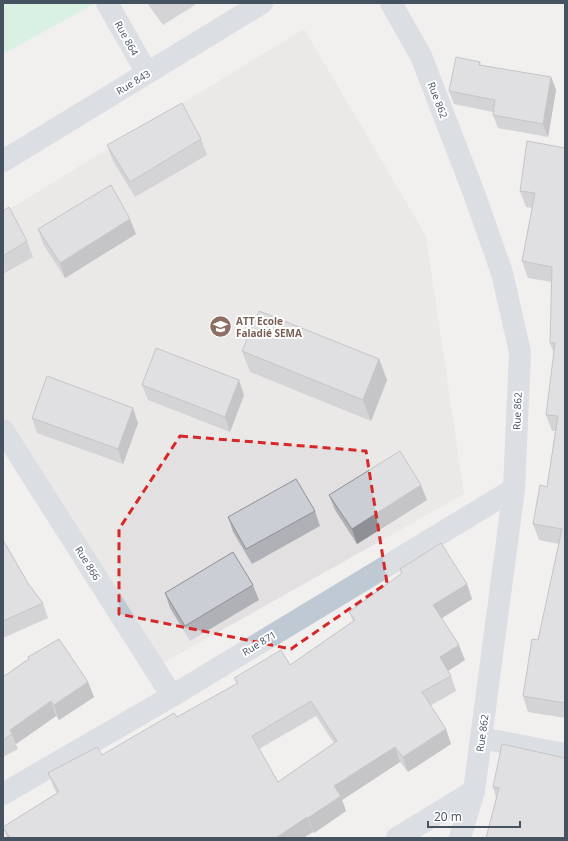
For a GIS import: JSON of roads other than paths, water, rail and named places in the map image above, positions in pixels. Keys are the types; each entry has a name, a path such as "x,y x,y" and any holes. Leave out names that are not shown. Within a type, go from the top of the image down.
{"street":[{"name":"Rue 864","path":"107,3 147,74"},
{"name":"Rue 843","path":"3,161 262,3"},
{"name":"Rue 862","path":"392,3 421,56 475,196 502,273 520,352 514,489 474,792 460,838"},
{"name":"Rue 866","path":"3,430 172,696"},
{"name":"Rue 871","path":"3,794 172,696 514,489"},
{"path":"481,738 565,754"},
{"path":"396,838 474,792"}],"place":[{"name":"ATT Ecole Faladié SEMA","path":"221,327"}]}
